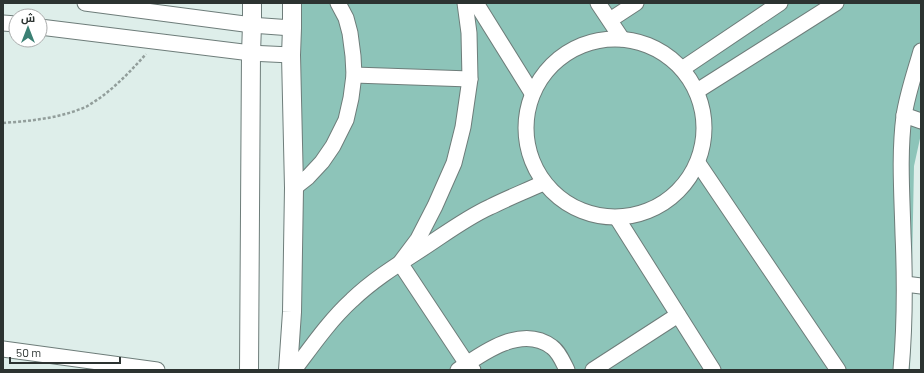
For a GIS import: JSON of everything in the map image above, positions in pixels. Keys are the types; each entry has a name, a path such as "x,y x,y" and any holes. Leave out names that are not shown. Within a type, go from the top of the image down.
{"street":[{"path":"85,3 252,25 292,28"},
{"path":"249,370 252,3"},
{"path":"288,370 292,312 294,188 292,3"},
{"path":"294,188 308,178 322,162 333,146 346,120 354,75 353,56 350,33 346,18 338,3"},
{"path":"400,263 418,239 435,206 454,163 463,127 470,79 469,33 465,3"},
{"path":"476,3 532,93"},
{"path":"598,3 622,39"},
{"path":"610,20 636,3"},
{"path":"682,68 780,3"},
{"path":"697,91 836,3"},
{"path":"48,28 251,53 292,55"},
{"path":"622,39 655,48 682,68 697,91 705,127 698,163 680,191 651,211 617,218 576,210 543,183 528,155 525,124 532,93 553,63 585,44 622,39"},
{"path":"901,370 905,284 902,185 904,115 921,51"},
{"path":"354,75 470,79"},
{"path":"904,115 921,121"},
{"path":"698,163 838,370"},
{"path":"294,370 332,321 352,300 375,281 456,226 485,210 543,183"},
{"path":"617,218 713,370"},
{"path":"400,263 466,368 497,345 510,341 532,338 552,347 558,354 567,370"},
{"path":"905,284 921,286"},
{"path":"592,370 678,316"},
{"path":"3,349 157,370"}],"path":[{"path":"3,123 48,119 88,106 110,90 157,42"}],"green space":[{"path":"293,3 921,3 921,134 914,166 910,370 292,370"}]}
